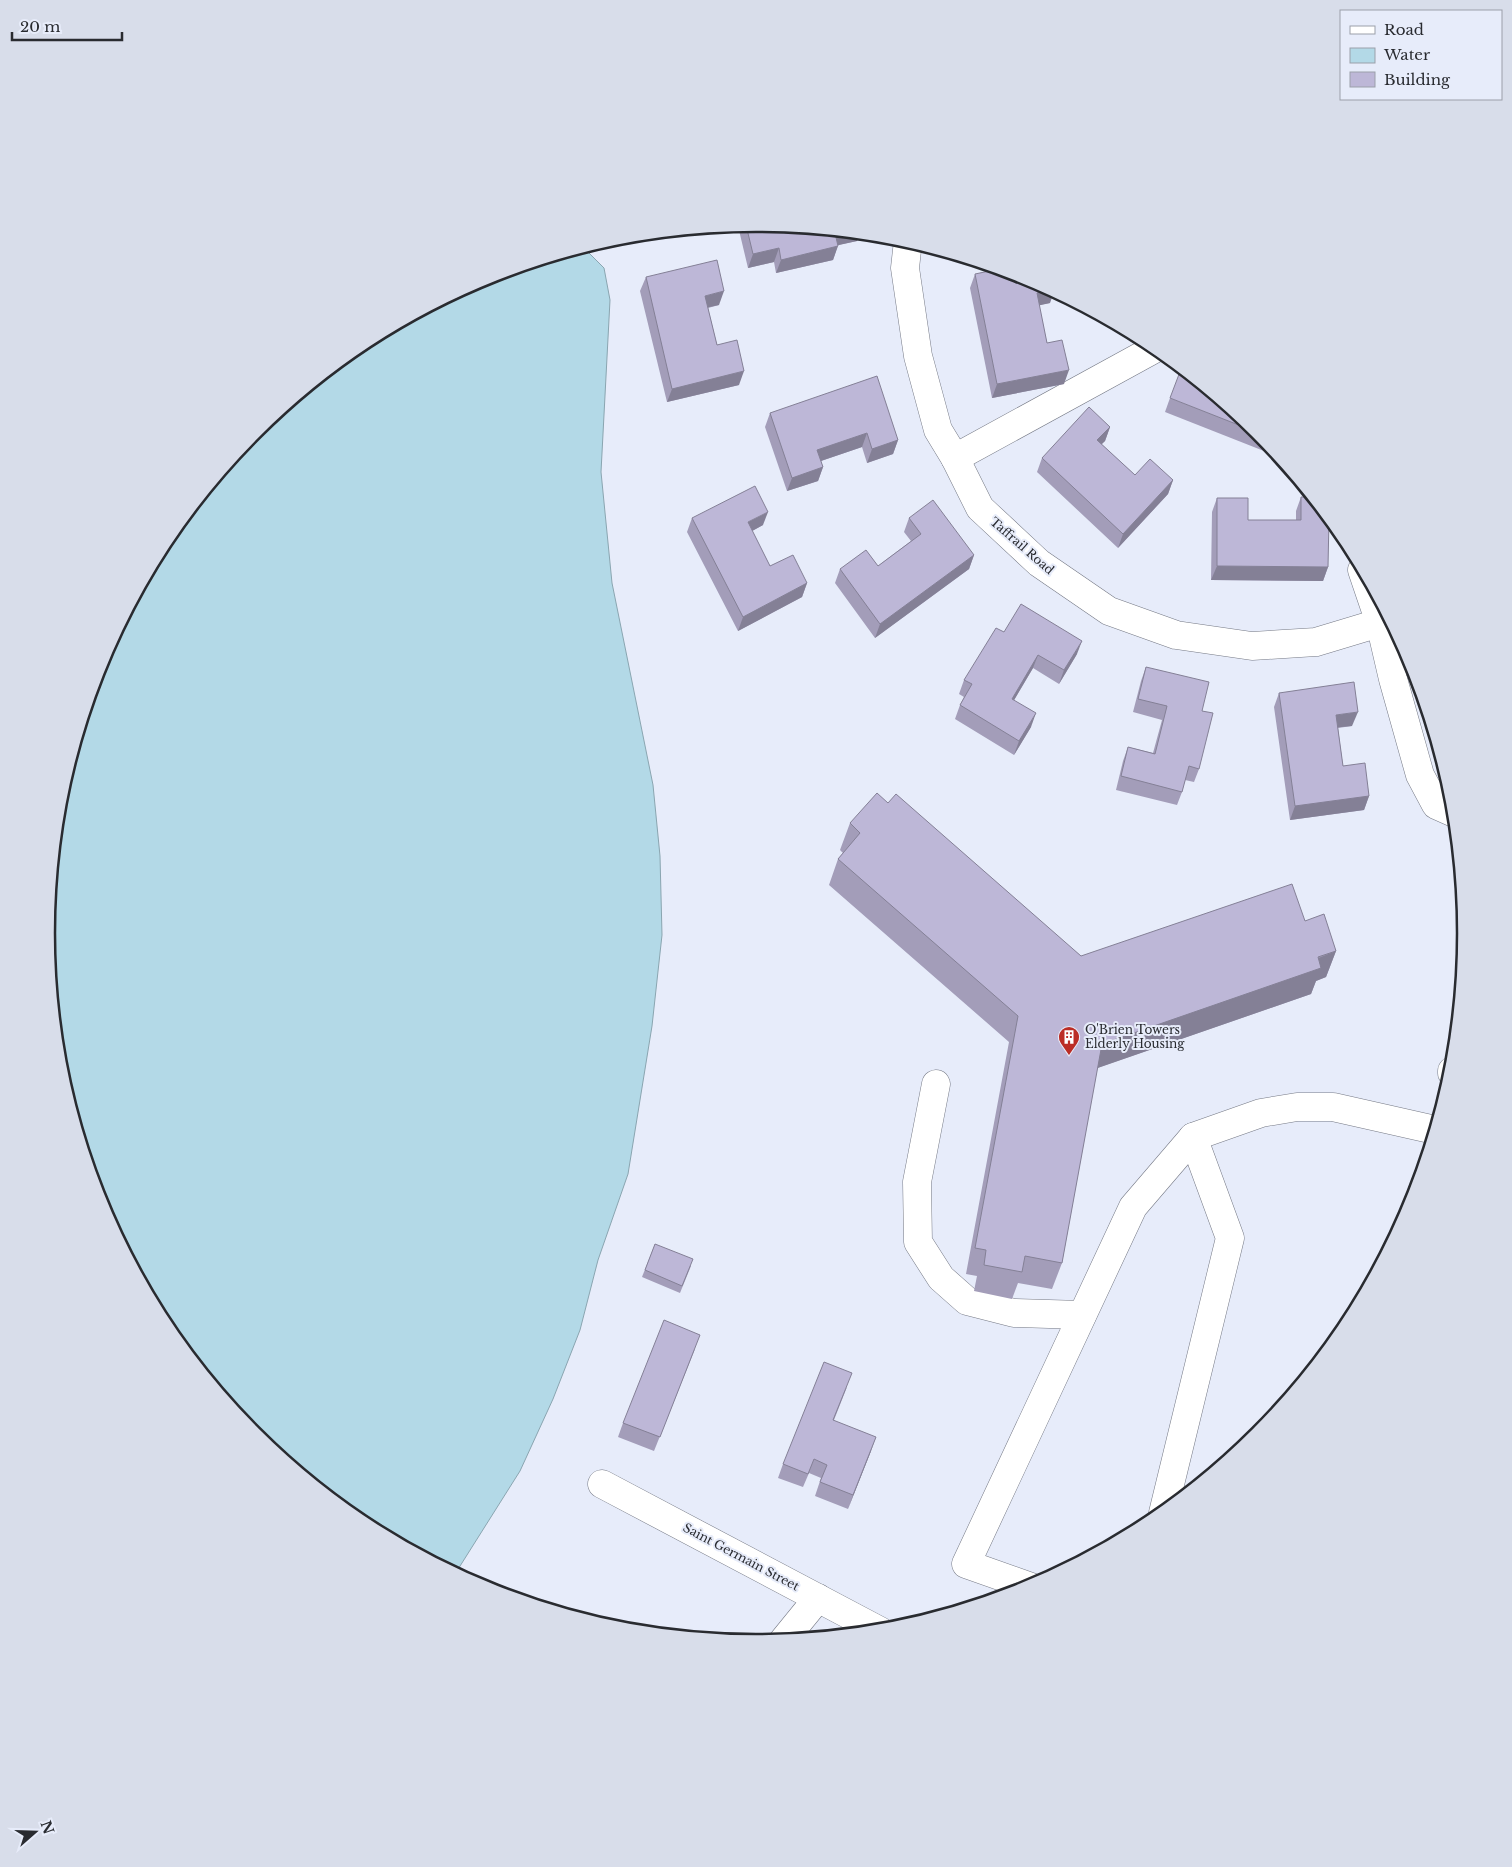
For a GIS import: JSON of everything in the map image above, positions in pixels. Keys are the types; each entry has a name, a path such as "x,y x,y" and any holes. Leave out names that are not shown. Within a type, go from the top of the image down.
{"street":[{"name":"Taffrail Road","path":"907,249 906,268 918,356 938,430 955,458 980,508 1039,564 1108,611 1176,635 1252,646 1316,642 1384,621"},
{"path":"955,458 1147,353"},
{"path":"1386,625 1420,775 1436,805 1446,809"},
{"path":"936,1084 917,1182 918,1242 922,1250 940,1278 967,1301 1014,1313 1082,1315"},
{"path":"1018,1583 966,1564 1132,1207 1193,1136 1261,1114 1297,1107 1333,1107 1429,1129"},
{"path":"1166,1502 1230,1238 1193,1136"},
{"name":"Saint Germain Street","path":"602,1484 869,1625"},
{"path":"789,1633 818,1598"}],"water":[{"path":"589,253 604,268 610,300 601,472 612,583 653,785 660,856 662,935 652,1026 628,1174 598,1260 580,1330 553,1399 520,1471 459,1568 405,1541 329,1490 260,1429 229,1396 200,1360 173,1323 127,1244 108,1202 92,1159 68,1070 61,1025 55,934 57,888 61,842 68,797 92,708 108,665 127,623 173,544 229,471 294,406 329,377 406,326 488,286 531,270"}],"building":[{"path":"748,232 836,237 838,246 781,260 779,248 753,254"},
{"path":"717,260 724,291 705,296 717,345 737,340 744,371 672,389 646,277"},
{"path":"986,272 1039,293 1037,293 1047,343 1062,340 1069,370 997,384 975,274"},
{"path":"1179,374 1238,425 1170,398"},
{"path":"877,376 898,440 872,449 867,433 817,450 823,467 792,478 770,413"},
{"path":"1089,407 1110,427 1097,440 1135,475 1150,459 1173,480 1123,534 1042,458"},
{"path":"755,486 768,512 748,522 770,566 793,555 807,583 743,617 692,518"},
{"path":"1301,497 1304,497 1329,530 1328,567 1217,566 1217,498 1248,498 1248,520 1301,520"},
{"path":"933,500 974,555 880,624 840,569 866,550 878,566 921,534 909,518"},
{"path":"1021,604 1082,641 1064,670 1038,655 1012,699 1036,713 1019,741 960,705 972,684 964,680 996,628 1004,632"},
{"path":"1146,667 1209,682 1202,711 1213,713 1199,769 1189,766 1182,792 1121,776 1128,747 1155,754 1167,706 1138,699"},
{"path":"1354,682 1358,712 1336,715 1343,766 1365,763 1369,796 1295,806 1279,693"},
{"name":"O'Brien Towers Elderly Housing","path":"877,793 888,803 896,794 1081,956 1292,884 1305,921 1324,914 1336,951 1318,957 1321,968 1102,1044 1062,1263 1025,1256 1022,1272 984,1265 986,1250 975,1248 1018,1016 838,859 860,833 850,823"},
{"path":"655,1244 693,1259 682,1286 645,1270"},
{"path":"664,1320 700,1335 660,1437 623,1423"},
{"path":"824,1362 852,1373 833,1420 876,1437 853,1495 820,1482 827,1465 814,1459 808,1474 783,1464"}],"place":[{"name":"O'Brien Towers Elderly Housing","path":"1069,1056"}]}
